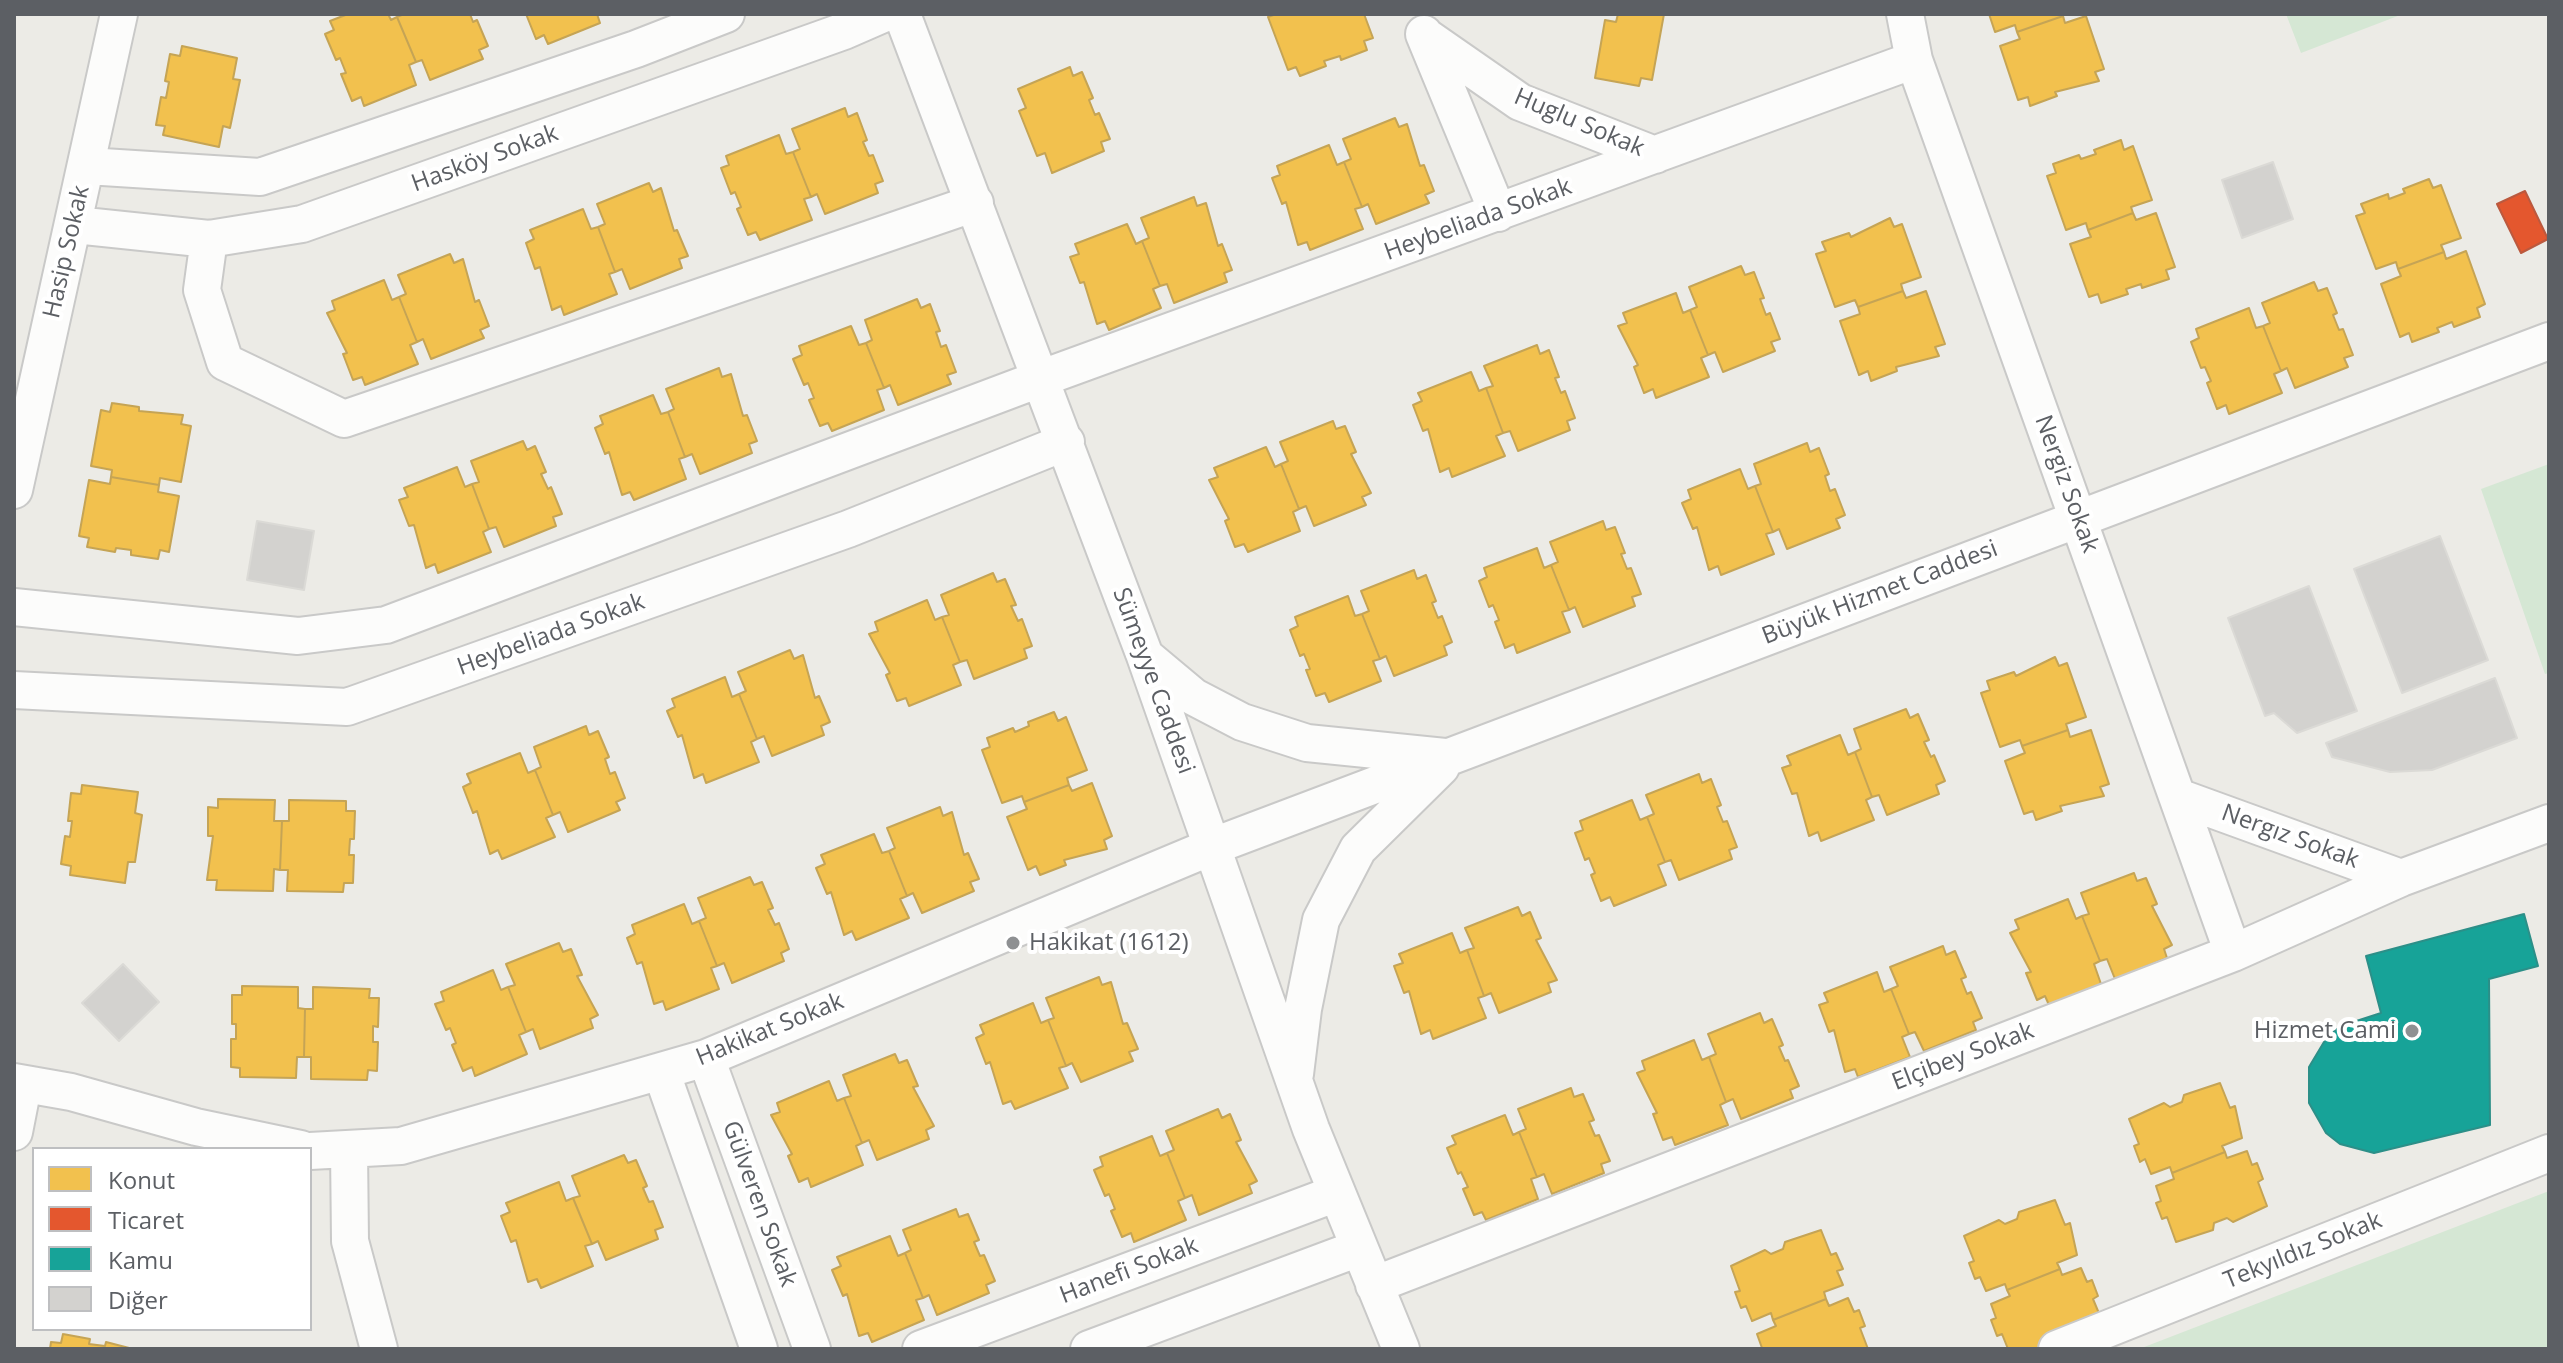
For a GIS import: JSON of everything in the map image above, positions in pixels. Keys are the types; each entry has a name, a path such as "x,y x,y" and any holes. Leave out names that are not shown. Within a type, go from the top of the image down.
{"street":[{"name":"Hasip Sokak","path":"14,490 26,376 75,225 119,14"},
{"path":"87,166 260,177 636,49 726,14"},
{"name":"Hasköy Sokak","path":"75,225 209,239 302,224 844,31 883,14"},
{"name":"Sümeyye Caddesi","path":"902,14 1145,656 1294,1081 1401,1349"},
{"name":"Nergiz Sokak","path":"1905,14 1914,60 2233,953"},
{"name":"Huglu Sokak","path":"1420,25 1520,102 1655,155"},
{"name":"Huglu Sokak","path":"1420,25 1498,213"},
{"name":"Heybeliada Sokak","path":"14,607 298,636 386,625 1042,378 1914,60"},
{"path":"209,239 202,290 225,362 344,419 975,203"},
{"name":"Büyük Hizmet Caddesi","path":"1211,847 2549,341"},
{"name":"Heybeliada Sokak","path":"14,690 347,707 848,529 1066,442"},
{"path":"1145,656 1194,697 1242,722 1307,743 1451,758"},
{"path":"1294,1081 1303,1009 1321,920 1358,849 1451,758"},
{"name":"Nergız Sokak","path":"2178,797 2401,878"},
{"name":"Elçibey Sokak","path":"1374,1285 2233,953 2401,878 2549,823"},
{"name":"Hakikat Sokak","path":"312,1151 401,1146 706,1058 1211,847"},
{"name":"Gülveren Sokak","path":"706,1058 812,1349"},
{"path":"661,1071 759,1349"},
{"path":"14,1132 18,1084 71,1092 196,1127 291,1147"},
{"path":"349,1149 350,1241 379,1349"},
{"name":"Tekyıldız Sokak","path":"2057,1349 2549,1153"},
{"name":"Hanefi Sokak","path":"921,1349 1337,1193"},
{"path":"1089,1349 1359,1248"}],"green space":[{"path":"2286,14 2403,14 2301,53"},
{"path":"2549,464 2549,673 2545,674 2481,489"},
{"path":"2549,1191 2549,1349 2139,1349"}],"building: Konut":[{"path":"348,14 388,14 391,20 397,17 416,62 409,65 416,85 364,106 361,97 352,101 341,74 346,73 340,58 336,60 325,34 334,30 330,21"},
{"path":"404,14 470,14 473,22 477,20 488,46 479,50 483,59 430,80 422,60 416,62 397,17"},
{"path":"526,14 597,14 600,23 548,44 544,35 536,39"},
{"path":"1276,14 1364,14 1373,38 1364,41 1367,50 1341,60 1340,56 1324,61 1326,66 1300,76 1296,67 1288,70 1268,17"},
{"path":"1618,14 1664,14 1652,80 1641,78 1639,86 1595,78 1605,20 1616,22"},
{"path":"1989,14 2063,16 2017,32 2015,25 1995,32"},
{"path":"2063,16 2065,23 2086,16 2104,69 2095,72 2099,81 2055,92 2057,96 2030,106 2028,97 2018,100 2000,46 2020,39 2017,32"},
{"path":"182,46 237,58 233,79 240,80 230,128 223,126 219,147 163,135 165,126 156,125 161,97 166,98 169,82 165,81 170,54 180,56"},
{"path":"1070,67 1073,76 1082,72 1093,98 1089,100 1095,115 1099,113 1110,139 1101,142 1104,151 1052,173 1045,153 1037,156 1019,111 1026,108 1018,89"},
{"path":"845,108 848,117 857,113 867,140 863,142 869,156 873,155 883,181 875,184 878,193 825,214 817,194 811,197 793,152 800,149 792,129"},
{"path":"1395,118 1399,127 1407,124 1420,166 1424,165 1434,191 1425,195 1429,203 1376,224 1368,204 1362,207 1344,162 1351,159 1343,139"},
{"path":"779,135 786,154 793,152 811,197 804,199 812,220 760,240 756,232 748,235 737,209 741,207 735,192 731,194 721,168 729,165 726,156"},
{"path":"2121,140 2124,150 2133,146 2152,200 2131,207 2133,213 2088,230 2086,223 2066,230 2047,176 2056,173 2053,164 2079,155 2081,159 2096,154 2094,150"},
{"path":"1329,145 1337,165 1344,162 1362,207 1355,209 1363,229 1310,250 1307,242 1298,245 1286,202 1282,204 1272,178 1280,175 1277,166"},
{"path":"2429,179 2433,188 2441,185 2461,238 2441,245 2444,252 2398,269 2396,262 2376,269 2356,216 2365,213 2361,204 2388,194 2389,199 2405,193 2403,189"},
{"path":"649,183 653,192 661,188 674,231 677,230 688,256 679,259 682,268 630,289 622,269 615,272 598,227 605,224 597,204"},
{"path":"1194,197 1197,206 1206,203 1218,246 1222,244 1232,270 1224,273 1227,282 1174,303 1167,284 1160,286 1142,241 1149,238 1141,218"},
{"path":"583,209 591,229 598,227 615,272 609,274 617,294 564,315 561,306 552,310 540,267 535,269 526,243 534,239 530,230"},
{"path":"2133,213 2136,220 2156,213 2175,267 2166,270 2169,279 2142,288 2141,284 2126,289 2128,294 2101,303 2098,294 2089,297 2070,244 2091,237 2088,230"},
{"path":"1890,218 1894,227 1902,224 1921,277 1901,284 1903,291 1858,307 1855,300 1835,307 1816,254 1826,251 1822,242 1849,233 1851,237"},
{"path":"1127,224 1136,244 1142,241 1160,286 1153,289 1161,308 1109,330 1105,321 1097,324 1084,282 1080,283 1070,257 1079,254 1075,244"},
{"path":"2466,251 2485,304 2477,308 2480,317 2454,327 2452,322 2437,328 2439,332 2412,342 2409,333 2400,337 2381,284 2401,276 2398,269 2444,252 2446,259"},
{"path":"450,254 454,263 463,259 475,302 479,300 489,326 480,330 484,338 431,359 423,339 417,342 399,297 406,294 398,275"},
{"path":"1741,266 1745,275 1754,272 1764,298 1760,299 1766,315 1770,313 1780,339 1771,342 1775,351 1723,372 1715,352 1708,355 1690,310 1697,307 1689,287"},
{"path":"384,280 392,300 399,297 417,342 410,345 418,364 365,385 362,377 353,380 343,354 347,353 327,313 335,310 332,301"},
{"path":"2314,282 2318,291 2327,288 2337,313 2333,315 2339,330 2343,329 2353,355 2344,358 2348,367 2295,388 2287,368 2281,371 2263,326 2270,323 2262,303"},
{"path":"1903,291 1906,298 1926,291 1945,344 1935,347 1939,356 1896,367 1897,371 1871,381 1868,371 1859,375 1840,321 1860,314 1858,307"},
{"path":"1676,293 1683,313 1690,310 1708,355 1701,358 1709,377 1656,398 1653,389 1644,393 1634,367 1638,365 1618,326 1627,323 1623,313"},
{"path":"917,299 921,308 930,304 940,331 936,332 941,347 946,345 956,372 947,375 951,384 898,405 890,385 884,388 866,343 872,340 865,320"},
{"path":"2249,308 2256,328 2263,326 2281,371 2274,374 2282,393 2229,414 2226,405 2217,409 2207,383 2211,381 2205,367 2201,368 2191,342 2199,338 2196,329"},
{"path":"851,326 859,345 866,343 884,388 877,390 884,410 832,431 828,423 820,426 809,400 814,398 808,383 804,385 793,359 802,355 799,346"},
{"path":"1537,345 1540,354 1549,350 1559,377 1555,378 1561,393 1565,391 1575,418 1567,421 1570,430 1518,451 1510,431 1503,433 1486,388 1493,386 1484,366"},
{"path":"719,368 722,377 731,374 743,416 747,415 757,441 749,444 752,453 700,474 692,454 685,457 668,412 674,409 666,389"},
{"path":"1471,372 1479,391 1486,388 1503,433 1496,436 1505,456 1452,477 1449,468 1440,472 1428,429 1423,431 1413,405 1422,401 1418,393"},
{"path":"653,395 661,414 668,412 685,457 679,459 686,479 634,500 630,492 622,495 609,452 605,454 595,428 603,424 600,416"},
{"path":"112,403 139,407 139,411 183,415 181,424 191,426 181,482 160,478 159,485 111,477 112,470 91,466 101,410 110,412"},
{"path":"1333,421 1336,429 1345,426 1356,452 1351,454 1371,493 1362,497 1366,505 1314,526 1306,506 1299,509 1281,464 1288,461 1280,442"},
{"path":"523,441 527,450 535,446 546,472 541,474 548,489 551,487 562,514 553,517 556,526 504,547 496,527 489,529 472,484 479,482 471,461"},
{"path":"1807,443 1810,452 1819,448 1829,474 1825,476 1830,491 1835,489 1845,515 1836,519 1840,528 1787,549 1779,529 1773,532 1755,486 1761,484 1754,464"},
{"path":"1266,447 1275,467 1281,464 1299,509 1293,512 1300,531 1248,552 1244,544 1235,547 1225,521 1229,519 1209,480 1218,477 1214,468"},
{"path":"457,467 465,487 472,484 489,529 483,532 491,552 438,573 435,564 426,568 414,525 409,526 399,500 408,497 404,488"},
{"path":"1740,469 1748,489 1755,486 1773,532 1766,534 1774,554 1721,575 1718,566 1709,570 1697,527 1693,529 1682,503 1691,499 1688,490"},
{"path":"111,477 159,485 158,492 179,496 169,552 160,550 158,559 131,555 131,550 116,548 115,552 87,547 89,538 79,536 89,480 110,484"},
{"path":"1603,521 1606,530 1615,527 1625,553 1621,554 1627,569 1631,568 1641,594 1632,597 1635,606 1583,627 1575,607 1569,610 1551,565 1558,562 1550,542"},
{"path":"1537,548 1544,568 1551,565 1569,610 1562,612 1570,632 1517,653 1514,644 1505,648 1495,622 1499,620 1493,605 1489,607 1479,581 1487,577 1484,568"},
{"path":"1414,570 1417,579 1426,575 1436,601 1432,603 1438,618 1442,616 1452,642 1444,646 1447,655 1394,676 1386,656 1380,659 1362,614 1369,611 1361,591"},
{"path":"993,573 997,582 1005,579 1016,605 1011,606 1018,621 1022,619 1032,646 1024,649 1027,658 974,679 967,660 960,662 942,617 949,615 941,595"},
{"path":"1348,596 1355,616 1362,614 1380,659 1373,661 1381,681 1329,702 1325,693 1316,696 1306,670 1310,669 1304,654 1300,656 1290,630 1298,626 1295,617"},
{"path":"927,600 935,620 942,617 960,662 953,665 961,685 909,706 906,698 897,701 886,675 890,673 869,634 878,631 875,622"},
{"path":"790,650 794,659 803,655 815,698 819,696 830,722 821,726 824,735 772,756 764,736 757,739 739,694 746,691 738,672"},
{"path":"2055,657 2059,666 2067,663 2086,717 2066,724 2068,730 2022,746 2020,740 2000,747 1981,693 1990,690 1987,681 2014,672 2016,676"},
{"path":"725,677 732,697 739,694 757,739 751,742 759,762 706,783 703,774 694,778 682,735 678,737 667,711 675,707 672,699"},
{"path":"1906,709 1910,718 1918,714 1929,740 1924,742 1931,757 1934,755 1945,781 1936,785 1939,794 1887,815 1879,795 1872,797 1855,752 1861,749 1854,729"},
{"path":"1054,712 1058,721 1066,717 1087,770 1067,778 1069,785 1024,802 1022,796 1002,803 982,750 990,747 987,738 1013,728 1015,732 1029,726 1028,722"},
{"path":"586,726 589,735 598,731 609,757 605,759 610,774 615,772 625,798 616,802 620,810 568,832 560,812 553,815 535,770 541,767 534,747"},
{"path":"2068,730 2070,737 2091,730 2109,784 2100,787 2104,796 2060,806 2062,811 2036,820 2033,811 2024,814 2005,761 2025,753 2022,746"},
{"path":"1840,735 1848,755 1855,752 1872,797 1866,800 1874,820 1821,841 1818,832 1809,836 1797,793 1792,794 1782,768 1791,765 1787,756"},
{"path":"520,753 528,773 535,770 553,815 546,818 555,837 502,859 498,850 490,854 477,811 473,813 463,787 471,783 467,774"},
{"path":"1699,774 1702,783 1711,779 1721,805 1717,807 1723,822 1727,821 1737,847 1729,850 1732,859 1679,880 1671,860 1665,862 1647,817 1654,814 1646,795"},
{"path":"1092,783 1112,836 1104,840 1107,849 1064,860 1066,865 1040,875 1036,866 1028,870 1007,817 1027,809 1024,802 1069,785 1072,791"},
{"path":"82,785 138,792 135,813 142,815 135,862 128,862 125,883 70,875 71,866 61,864 65,836 70,837 71,793 81,794"},
{"path":"218,799 275,800 274,821 282,821 280,870 274,869 273,891 216,890 217,880 207,880 213,836 208,836 208,807 218,808"},
{"path":"289,800 346,801 346,811 355,811 354,839 350,839 349,855 354,855 353,883 344,883 343,892 287,891 288,870 280,870 282,821 289,821"},
{"path":"1632,800 1640,820 1647,817 1665,862 1658,865 1666,885 1614,906 1610,897 1601,901 1591,875 1595,873 1589,858 1585,860 1575,833 1583,830 1580,821"},
{"path":"940,807 943,816 952,812 964,855 968,853 979,879 970,882 974,891 922,913 913,893 907,896 889,851 895,848 887,828"},
{"path":"874,834 882,853 889,851 907,896 900,899 909,918 856,940 852,931 844,935 831,892 827,894 816,868 825,864 821,855"},
{"path":"2134,873 2137,881 2146,878 2157,904 2152,906 2172,945 2164,949 2167,958 2115,979 2107,959 2100,961 2082,916 2089,914 2081,893"},
{"path":"750,877 754,885 762,882 773,908 768,910 775,925 779,923 789,949 781,953 784,961 732,983 724,963 717,966 699,921 706,918 698,898"},
{"path":"2068,899 2076,919 2082,916 2100,961 2094,964 2101,984 2049,1005 2045,996 2037,1000 2026,973 2031,972 2010,933 2019,929 2015,920"},
{"path":"684,904 692,924 699,921 717,966 711,968 719,989 666,1010 663,1001 654,1004 642,962 637,964 627,938 635,934 632,925"},
{"path":"1518,907 1522,916 1530,912 1541,938 1536,940 1557,980 1548,983 1551,992 1499,1013 1491,993 1484,996 1467,950 1474,948 1465,928"},
{"path":"1452,933 1460,953 1467,950 1484,996 1478,998 1486,1018 1433,1039 1430,1030 1421,1034 1409,991 1404,993 1394,966 1403,963 1399,954"},
{"path":"559,943 563,952 571,949 582,975 577,976 598,1015 590,1019 593,1028 540,1049 533,1029 526,1032 508,987 515,985 506,964"},
{"path":"1943,946 1946,955 1955,951 1966,977 1961,979 1967,994 1971,992 1982,1018 1973,1022 1976,1030 1924,1051 1915,1032 1909,1034 1891,989 1898,986 1890,967"},
{"path":"493,970 501,990 508,987 526,1032 519,1035 527,1054 475,1076 472,1067 463,1071 452,1045 456,1043 450,1028 446,1030 435,1004 444,1001 441,992"},
{"path":"1877,972 1884,992 1891,989 1909,1034 1902,1037 1910,1057 1858,1077 1855,1069 1845,1072 1834,1030 1829,1032 1819,1005 1828,1002 1824,993"},
{"path":"1099,977 1102,985 1111,982 1123,1024 1127,1023 1138,1049 1129,1052 1133,1061 1081,1082 1072,1063 1066,1066 1048,1020 1054,1018 1046,998"},
{"path":"242,986 298,987 298,1008 305,1009 304,1057 297,1057 296,1078 240,1077 240,1068 231,1067 231,1039 236,1039 236,1024 232,1024 232,995 242,995"},
{"path":"313,987 370,989 369,998 379,998 378,1027 373,1026 373,1042 378,1042 377,1071 368,1070 367,1080 311,1079 311,1057 304,1057 305,1009 313,1009"},
{"path":"1033,1003 1041,1023 1048,1020 1066,1066 1059,1068 1068,1088 1015,1109 1011,1101 1003,1104 990,1062 986,1064 976,1038 984,1034 980,1025"},
{"path":"1760,1013 1764,1023 1772,1019 1783,1045 1779,1047 1799,1086 1790,1090 1793,1098 1741,1119 1733,1099 1726,1102 1709,1057 1716,1054 1708,1034"},
{"path":"1694,1040 1702,1060 1709,1057 1726,1102 1720,1105 1728,1125 1675,1145 1672,1137 1663,1140 1653,1114 1657,1113 1637,1073 1645,1070 1642,1061"},
{"path":"895,1054 899,1063 907,1060 918,1086 913,1087 934,1126 926,1130 929,1139 877,1160 869,1140 862,1143 844,1098 851,1096 843,1075"},
{"path":"829,1081 837,1101 844,1098 862,1143 856,1146 863,1165 811,1187 808,1178 799,1182 788,1156 792,1154 771,1115 780,1112 777,1103"},
{"path":"2220,1083 2230,1108 2235,1106 2242,1138 2222,1146 2225,1152 2172,1173 2170,1167 2151,1174 2145,1159 2140,1162 2134,1146 2139,1144 2129,1119 2164,1103 2170,1107 2182,1102 2184,1095"},
{"path":"1571,1088 1574,1097 1583,1094 1594,1120 1589,1122 1595,1136 1599,1135 1610,1161 1601,1164 1604,1173 1552,1194 1544,1174 1537,1177 1519,1132 1526,1129 1518,1109"},
{"path":"1218,1109 1222,1118 1230,1114 1241,1140 1236,1142 1257,1181 1249,1185 1252,1193 1199,1215 1192,1195 1185,1198 1167,1153 1174,1150 1166,1131"},
{"path":"1505,1115 1513,1135 1519,1132 1537,1177 1531,1179 1538,1199 1486,1220 1482,1212 1474,1215 1463,1189 1468,1187 1461,1172 1458,1174 1447,1148 1456,1144 1452,1136"},
{"path":"1152,1136 1160,1156 1167,1153 1185,1198 1178,1201 1186,1220 1134,1242 1131,1233 1122,1237 1111,1211 1115,1209 1109,1194 1105,1196 1094,1170 1103,1166 1100,1157"},
{"path":"2247,1151 2252,1165 2257,1163 2263,1179 2258,1182 2267,1206 2233,1222 2227,1218 2214,1223 2213,1230 2176,1242 2167,1217 2162,1219 2156,1203 2161,1201 2156,1186 2174,1179 2172,1173 2225,1152 2227,1158"},
{"path":"624,1155 628,1163 636,1160 647,1186 643,1188 649,1202 653,1201 663,1227 655,1230 658,1239 606,1260 598,1241 592,1244 573,1198 580,1196 572,1176"},
{"path":"559,1182 566,1201 573,1198 592,1244 585,1246 593,1266 541,1288 537,1279 528,1282 516,1240 511,1242 501,1216 510,1212 506,1203"},
{"path":"2055,1200 2065,1225 2070,1223 2077,1255 2057,1263 2060,1269 2007,1290 2005,1284 1986,1291 1980,1277 1975,1279 1969,1263 1974,1261 1964,1236 1999,1220 2005,1224 2017,1219 2019,1212"},
{"path":"956,1209 959,1217 968,1214 979,1240 974,1242 980,1256 984,1255 995,1281 986,1285 989,1293 937,1315 929,1295 923,1298 905,1253 911,1250 903,1230"},
{"path":"1821,1230 1831,1255 1836,1253 1843,1269 1837,1271 1843,1285 1824,1292 1826,1299 1773,1320 1771,1313 1752,1321 1746,1306 1741,1308 1735,1292 1740,1291 1731,1266 1765,1250 1771,1254 1783,1249 1785,1242"},
{"path":"890,1236 898,1256 905,1253 923,1298 916,1300 924,1320 872,1342 868,1333 859,1336 847,1294 843,1296 832,1270 841,1266 837,1257"},
{"path":"2081,1268 2087,1282 2092,1280 2098,1296 2093,1299 2103,1323 2042,1349 2008,1349 2002,1334 1997,1336 1991,1320 1996,1318 1991,1304 2010,1296 2007,1290 2060,1269 2062,1275"},
{"path":"1848,1298 1854,1312 1859,1310 1865,1326 1860,1328 1868,1349 1759,1349 1762,1348 1757,1334 1776,1326 1773,1320 1826,1299 1829,1306"},
{"path":"63,1334 90,1339 89,1344 105,1346 106,1342 133,1349 50,1349 51,1342 61,1343"}],"building: Ticaret":[{"path":"2525,191 2548,239 2521,253 2497,204"}],"building: Kamu":[{"name":"Hizmet Cami","path":"2524,914 2538,966 2489,979 2490,1125 2374,1153 2340,1144 2326,1133 2309,1103 2309,1067 2327,1037 2341,1026 2381,1013 2366,956"}],"building: Diğer":[{"path":"2273,162 2293,219 2242,238 2222,180"},
{"path":"257,521 314,531 304,590 247,580"},
{"path":"2440,536 2488,660 2402,693 2354,569"},
{"path":"2309,586 2357,711 2297,733 2274,713 2265,716 2228,618"},
{"path":"2495,678 2517,738 2432,770 2390,772 2332,757 2326,743"},
{"path":"123,964 159,1002 119,1041 82,1003"}],"place":[{"name":"Hakikat (1612)","path":"1013,943"},
{"name":"Hizmet Cami","path":"2412,1031"}]}
